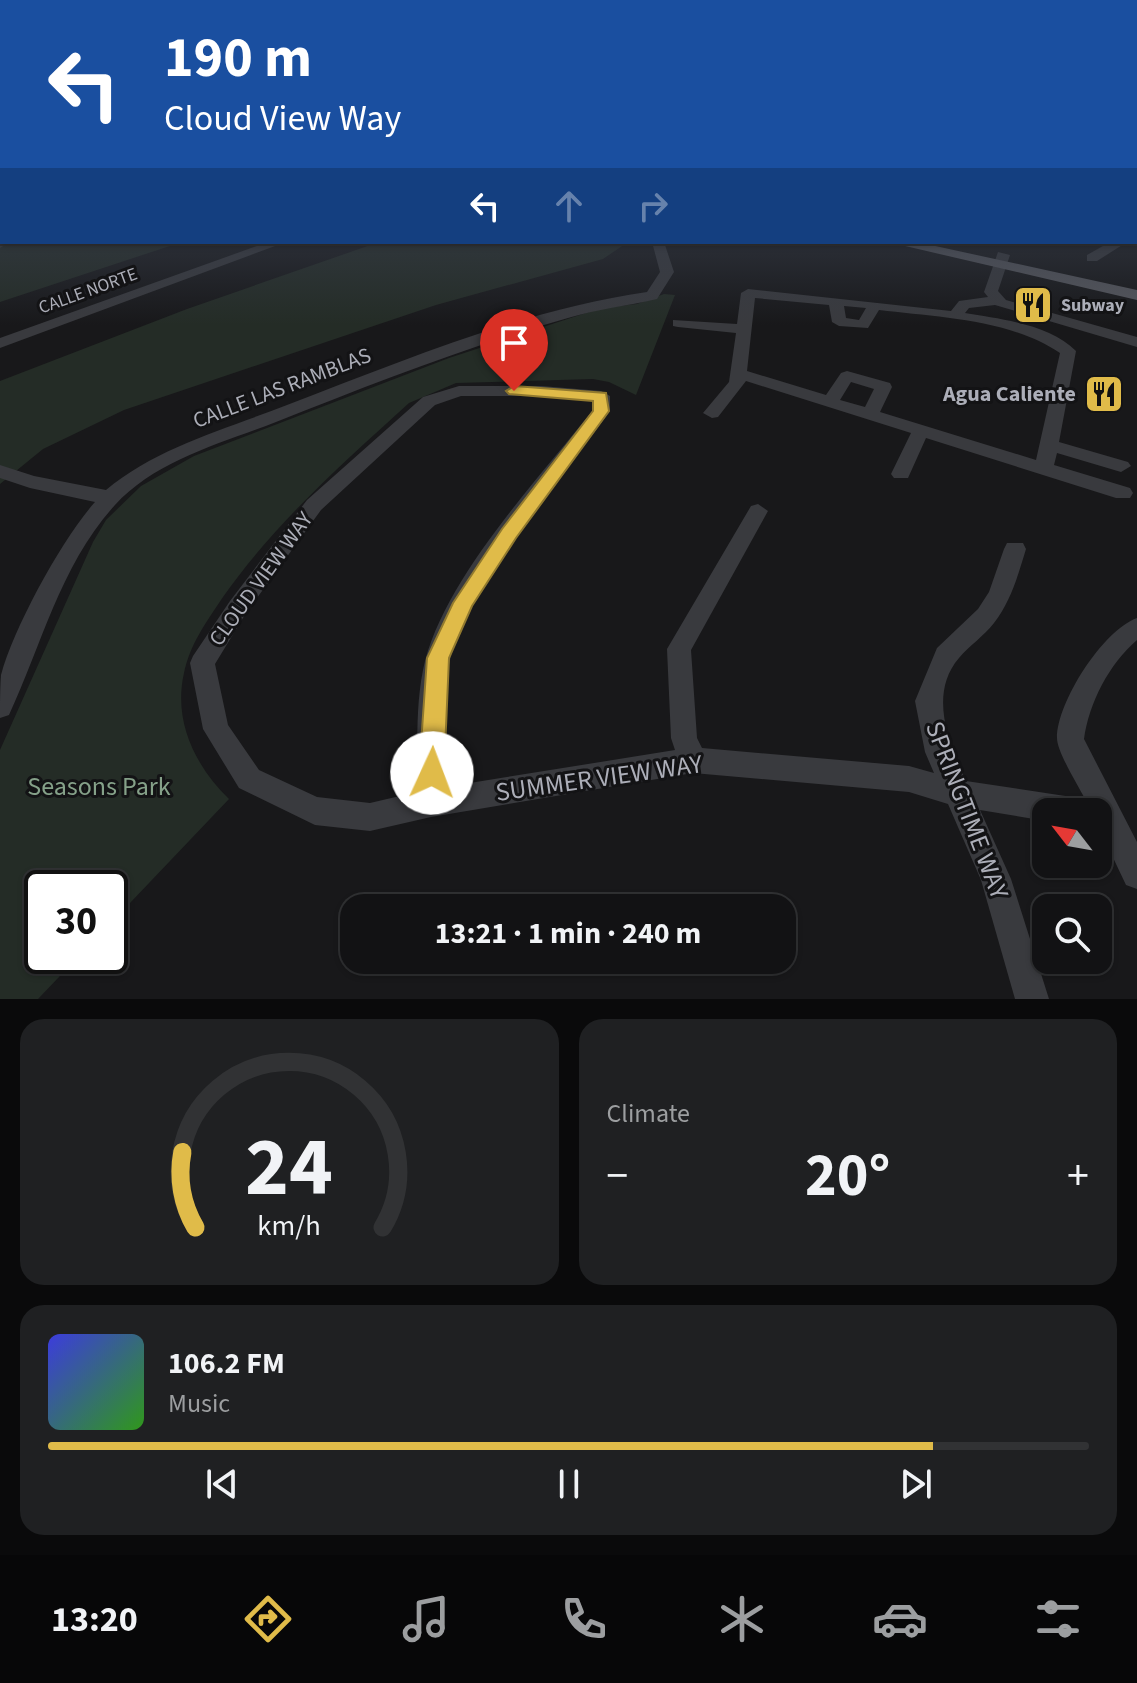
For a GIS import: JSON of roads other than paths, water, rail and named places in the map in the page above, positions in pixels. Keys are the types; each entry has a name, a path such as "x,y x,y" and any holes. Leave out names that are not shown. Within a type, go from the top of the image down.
{"main road":[{"path":"908,244 1137,283"},
{"path":"949,244 1137,295"}],"street":[{"name":"CALLE NORTE","path":"0,343 274,244"},
{"name":"CALLE LAS RAMBLAS","path":"0,707 64,565 110,498 148,470 177,454 413,364 563,313 616,300 652,296 667,272 659,244"},
{"path":"1092,258 1116,244"},
{"path":"1001,260 991,292 997,300 1011,308 1137,342"},
{"path":"712,413 737,383 748,293 956,315 1065,346 1069,355 1044,469"},
{"path":"956,315 964,304 997,300"},
{"path":"678,323 744,329"},
{"path":"739,374 1123,493"},
{"path":"830,402 847,376 884,387 870,415"},
{"name":"CLOUD VIEW WAY","path":"459,391 541,391 601,396 601,411 509,533 463,603 438,658 431,803 370,817 315,811 249,779 216,729 202,663 238,607 314,505 429,401 459,391"},
{"path":"901,474 921,430"},
{"path":"1050,445 1121,466"},
{"path":"0,471 30,482 110,498"},
{"path":"693,760 684,738 679,649 758,511"},
{"name":"SPRINGTIME WAY","path":"1015,549 1000,594 986,616 946,655 931,686 930,721 957,793 996,879 1032,999"},
{"path":"1090,798 1076,758 1070,730 1072,719 1113,647 1125,633 1137,628"},
{"name":"SUMMER VIEW WAY","path":"431,803 693,760 909,779 957,793 1032,804"},
{"path":"1112,837 1137,874"}],"place":[{"name":"Subway","path":"1033,305"},
{"name":"Agua Caliente","path":"1104,394"}],"park label":[{"name":"Seasons Park","path":"99,786"}]}
